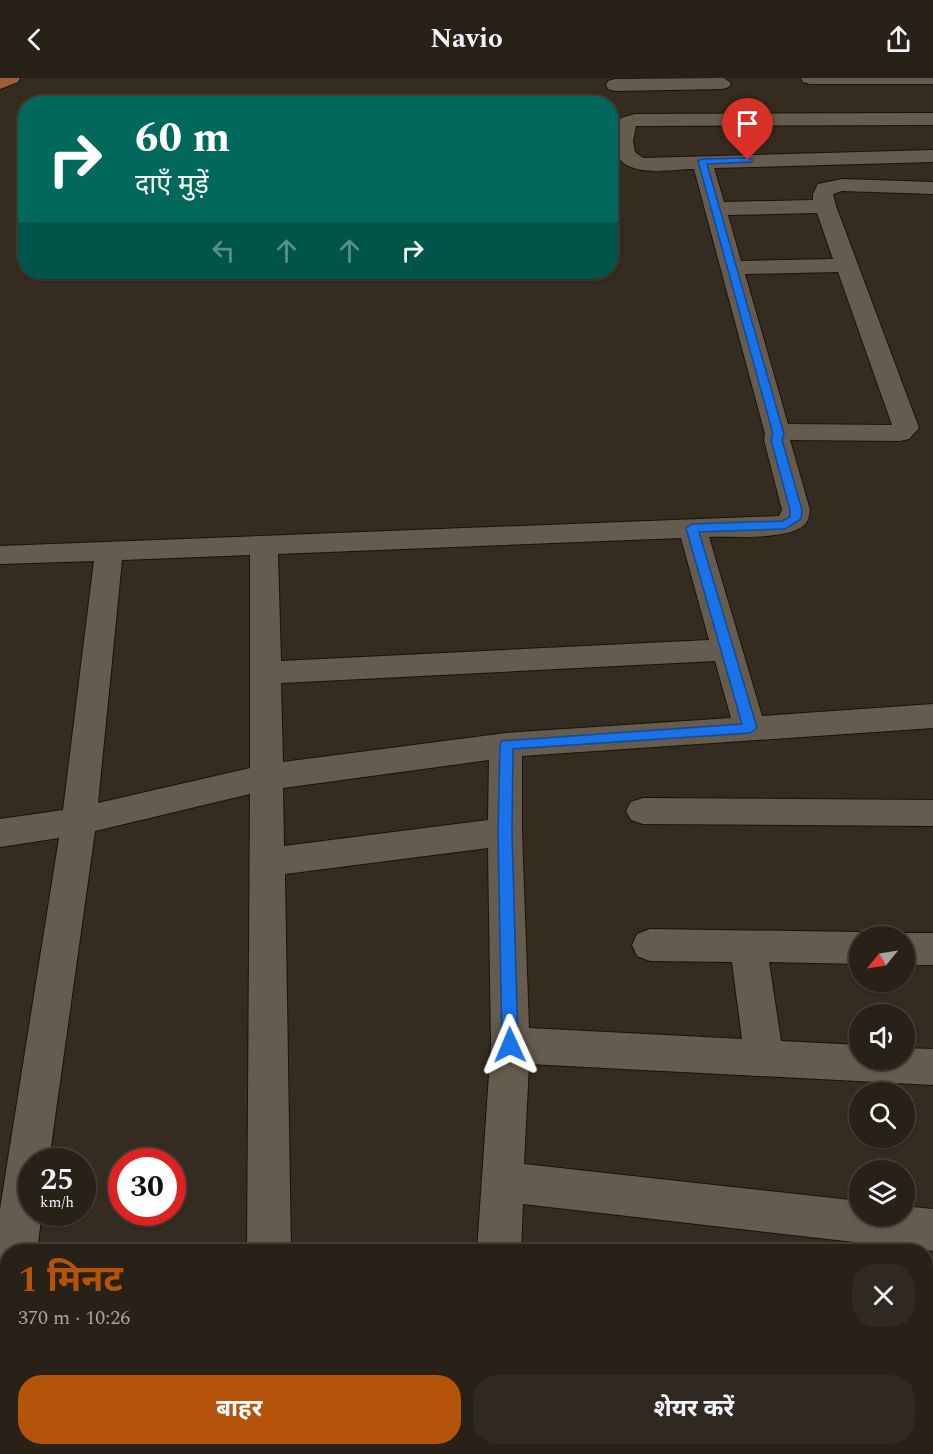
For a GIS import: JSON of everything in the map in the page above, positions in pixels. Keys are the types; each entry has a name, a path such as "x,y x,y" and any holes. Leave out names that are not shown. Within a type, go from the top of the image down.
{"main road":[{"path":"0,83 11,78"}],"street":[{"path":"824,119 810,78 933,78"},
{"path":"615,86 721,81 736,119"},
{"path":"933,119 645,119 628,122 623,148 629,160 640,164 933,156"},
{"path":"0,555 785,525 795,519 796,510 777,440 778,434 702,161"},
{"path":"900,432 906,428 904,420 825,206 823,194 825,188 831,186 933,188"},
{"path":"716,209 825,206"},
{"path":"733,268 847,265"},
{"path":"778,434 785,432 933,432"},
{"path":"692,528 750,728"},
{"path":"264,545 269,1244"},
{"path":"16,1244 79,821 109,551"},
{"path":"266,673 728,650"},
{"path":"0,833 79,821 267,777 506,745 933,716"},
{"path":"499,1244 510,1045 505,832 506,745"},
{"path":"644,811 933,813"},
{"path":"267,862 505,832"},
{"path":"650,945 849,948"},
{"path":"748,947 764,1058"},
{"path":"915,949 933,949"},
{"path":"510,1045 933,1067"},
{"path":"503,1182 933,1230"}],"route":[{"path":"510,1045 505,832 506,745 750,728 692,528 785,525 795,519 796,510 777,440 778,434 702,161 748,160"}]}
